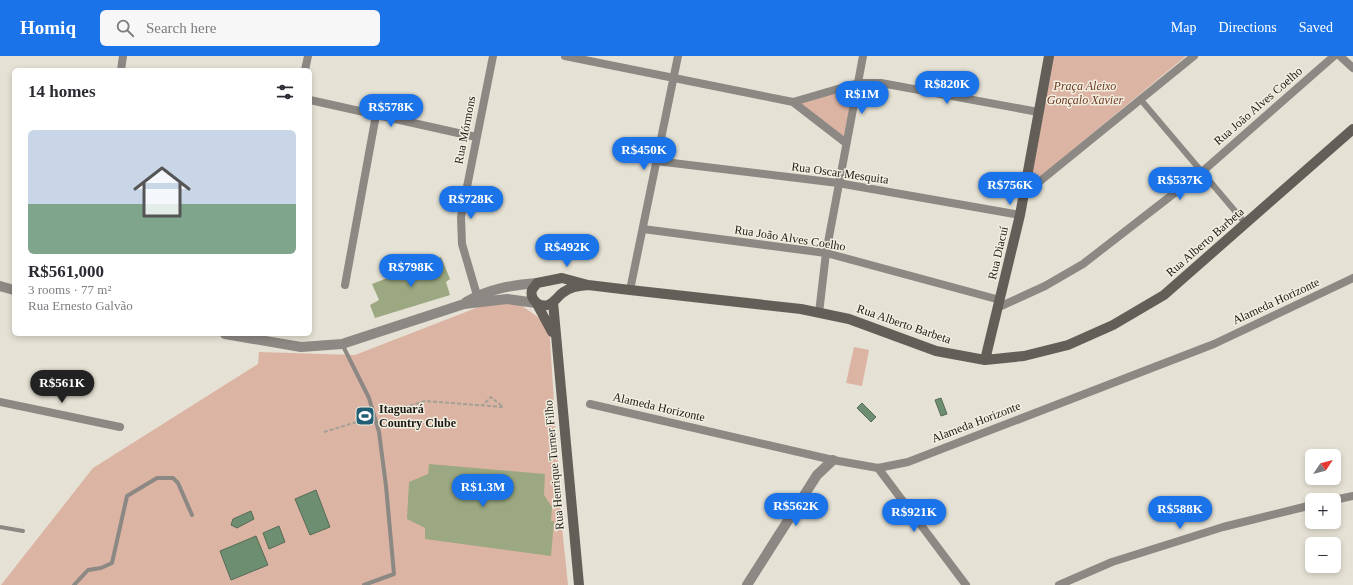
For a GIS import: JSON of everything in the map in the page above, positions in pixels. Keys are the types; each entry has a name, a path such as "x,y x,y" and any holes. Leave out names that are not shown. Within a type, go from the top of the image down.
{"main road":[{"name":"Rua Diacuí","path":"985,360 1000,303 1020,215 1049,56"},
{"name":"Rua Alberto Barbeta","path":"588,285 801,309 849,319 936,351 985,360 1024,356 1068,345 1113,325 1164,295 1353,130"},
{"path":"556,342 550,325 532,296 532,290 541,282 562,278 588,285"},
{"path":"541,282 553,284 556,292 553,302 556,342"},
{"path":"537,303 543,306 553,302 563,292 574,286 588,285"},
{"name":"Rua Henrique Turner Filho","path":"556,342 579,585"}],"street":[{"path":"121,68 124,56"},
{"path":"305,68 308,56"},
{"name":"Rua Mórmons","path":"479,299 462,244 461,217 492,56"},
{"path":"565,56 793,102 846,143"},
{"path":"630,290 678,56"},
{"path":"819,313 826,253 863,56"},
{"path":"1023,195 1194,56"},
{"name":"Rua João Alves Coelho","path":"642,229 826,253 1000,303 1045,286 1083,264 1202,171 1334,56"},
{"path":"1340,56 1353,68"},
{"path":"793,102 858,83 881,83 1038,112"},
{"path":"312,100 476,137"},
{"path":"1141,100 1246,224"},
{"path":"345,285 376,115"},
{"name":"Rua Oscar Mesquita","path":"656,161 838,184 1020,215"},
{"name":"Alameda Horizonte","path":"590,404 834,460 878,468 908,462 1214,344 1353,278"},
{"path":"252,337 301,347 342,344 479,299 500,288 541,282"},
{"path":"0,286 12,289"},
{"path":"479,299 507,298 537,303"},
{"path":"0,402 120,426"},
{"path":"747,585 813,480 834,460"},
{"path":"878,468 966,585"},
{"path":"1341,499 1353,496"},
{"path":"1060,585 1112,562 1223,527 1305,507"}],"lane":[{"path":"342,344 369,398 379,432 386,486 394,574 364,585"},
{"path":"74,585 88,570 101,568 112,563 127,496 157,478 173,478 178,483 192,515"},
{"path":"0,527 23,531"}],"path":[{"path":"324,432 357,422 372,410 409,406 425,401 482,406 503,407 491,397 482,406"}],"green space":[{"name":"Praça Aleixo Gonçalo Xavier","path":"1053,56 1186,56 1030,185"},
{"path":"856,85 844,142 797,103"},
{"name":"Itaguará Country Clube","path":"489,303 518,303 549,325 562,527 568,585 1,585 93,468 258,364 259,352 355,355"},
{"path":"854,347 869,350 862,386 846,383"}],"shaded area":[{"path":"941,398 947,414 941,416 935,400"},
{"path":"862,403 876,417 871,422 857,408"},
{"path":"316,490 330,527 310,535 295,499"},
{"path":"251,511 254,519 237,528 231,525 233,519"},
{"path":"279,526 285,542 269,549 263,533"},
{"path":"256,536 268,565 231,580 220,551"}],"building":[{"path":"441,257 450,279 446,282 450,295 375,318 370,305 379,300 372,284"},
{"path":"429,464 545,474 544,495 552,507 551,521 554,521 551,556 425,539 425,528 407,519 409,482 428,474"}],"place":[{"name":"Itaguará Country Clube","path":"365,416"}]}
